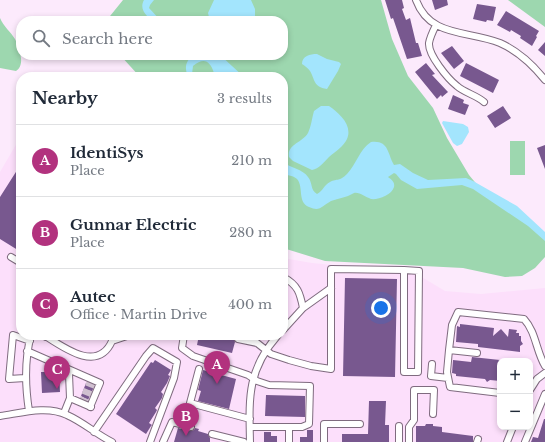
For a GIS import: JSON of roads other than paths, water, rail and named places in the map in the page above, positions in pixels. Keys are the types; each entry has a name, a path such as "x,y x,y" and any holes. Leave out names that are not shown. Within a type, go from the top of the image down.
{"street":[{"path":"416,0 423,14 436,25 447,30 485,38 501,44 516,52 529,62 545,80"},
{"path":"436,25 429,44 432,56 451,81 458,87 478,97 484,102"},
{"path":"11,257 16,260"},
{"path":"243,340 258,343 271,354 310,366 330,368 331,269 404,270 419,272 418,372 404,372 404,270"},
{"path":"288,281 297,288 300,293 303,308"},
{"path":"288,324 303,308 331,288"},
{"path":"497,393 450,387 447,372 449,350 452,325 458,312 524,319 529,325 539,355 545,366"},
{"path":"16,336 13,335 9,379 26,378"},
{"path":"29,411 26,378 27,351 30,340"},
{"path":"52,340 78,354 89,357 96,357 107,351 112,341 115,340"},
{"path":"183,340 182,348 193,356 248,375 257,381 269,385 310,386 309,424 302,427 250,427"},
{"path":"250,442 249,404 253,378 262,356 274,340"},
{"path":"94,432 153,348 177,362 174,378 150,442"},
{"path":"449,350 477,353"},
{"path":"27,351 100,383 90,407 70,398"},
{"path":"432,364 431,376 448,378"},
{"path":"198,369 190,403 250,419"},
{"path":"533,385 537,379 545,373"},
{"path":"64,413 70,398 69,374"},
{"path":"409,442 409,427 414,420 414,390 434,390 433,414"},
{"path":"525,442 545,394"},
{"path":"0,416 29,411 46,410 64,413 112,442"},
{"path":"163,442 172,422 191,427"},
{"path":"324,442 324,424 360,424"},
{"path":"399,426 399,442"},
{"path":"289,427 289,442"},
{"path":"507,442 513,430"},
{"path":"212,434 244,442"}],"water":[{"path":"144,0 154,0 149,8 156,16 148,16 143,9"},
{"path":"214,0 251,0 255,9 255,16 209,16 208,13"},
{"path":"312,54 317,54 341,64 327,89 317,85 310,71 302,64 305,57"},
{"path":"188,60 225,60 239,72 214,72 211,66 203,61 193,66 192,72 187,72 186,65"},
{"path":"321,106 329,106 341,116 347,124 348,134 346,142 342,146 319,167 312,170 293,161 289,157 289,153 290,149 308,133 314,111"},
{"path":"443,121 463,124 468,127 469,132 462,144 457,146 453,143 442,123"},
{"path":"371,142 381,143 387,148 394,165 400,164 413,173 428,180 466,178 473,181 517,206 545,232 545,241 528,226 473,189 462,185 417,189 401,180 394,173 388,177 394,182 393,190 377,199 371,199 354,193 331,201 318,209 305,205 299,182 297,179 288,175 288,165 306,174 310,179 313,190 317,194 328,183 340,179 347,174 367,145"}],"tunnel":[{"path":"81,403 91,379"},
{"path":"86,405 96,382"}],"place":[{"name":"IdentiSys","path":"217,384"},
{"name":"Autec","path":"57,389"},
{"name":"Gunnar Electric","path":"186,436"}]}
